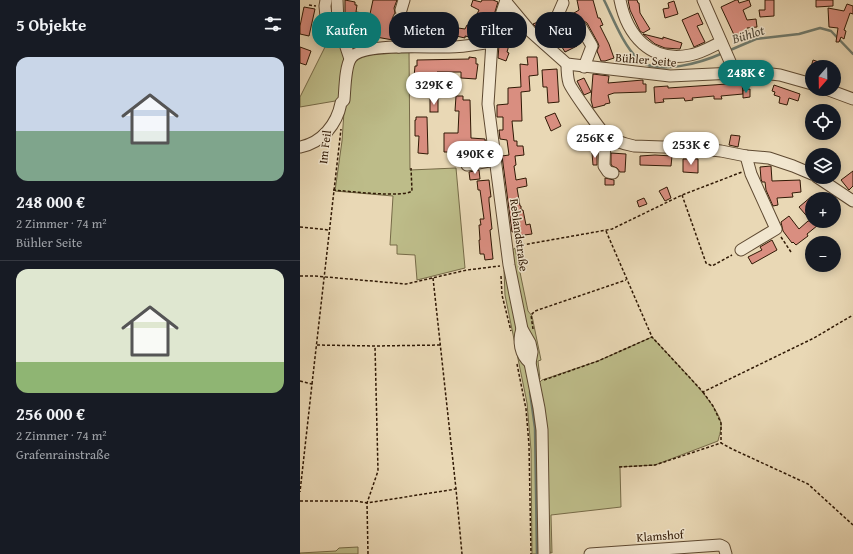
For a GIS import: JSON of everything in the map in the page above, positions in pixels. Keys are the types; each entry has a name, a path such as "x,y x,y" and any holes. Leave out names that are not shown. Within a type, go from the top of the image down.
{"street":[{"path":"326,0 326,12"},
{"path":"337,0 338,23 350,59"},
{"path":"620,0 627,24 634,35 645,46 660,53 674,56 688,56 725,49"},
{"path":"703,0 735,73"},
{"path":"506,1 535,36"},
{"name":"Reblandstraße","path":"502,12 506,1"},
{"path":"559,12 563,3"},
{"path":"584,67 592,46 586,36"},
{"path":"300,147 314,142 333,124 344,100 350,59 358,52 389,48"},
{"name":"Reblandstraße","path":"492,48 488,104 495,160 507,248 522,329 530,343 532,359 530,363 542,430 544,554"},
{"path":"549,48 567,64 567,74 570,85 605,134 625,144 721,151 746,156 769,158 805,171"},
{"name":"Bühler Seite","path":"567,64 670,76 763,73 780,75 805,82"},
{"path":"841,95 853,99"},
{"path":"605,134 604,166 608,172 613,173"},
{"path":"741,250 776,229 750,169 746,156"},
{"path":"467,165 495,160"},
{"path":"828,184 853,201"},
{"name":"Klamshof","path":"590,554 720,545 724,547 726,554"}],"path":[{"name":"Im Feil","path":"300,492 341,128"},
{"path":"333,190 392,194 409,193 412,191 411,168"},
{"path":"507,248 606,230 682,195 750,169"},
{"path":"682,195 706,264 712,266 741,250"},
{"path":"300,227 329,230"},
{"path":"776,229 791,252"},
{"path":"606,230 626,280 652,337 713,406 721,423 721,443"},
{"path":"300,276 406,284 467,270 501,266 502,295 512,335"},
{"path":"433,278 462,554"},
{"path":"534,330 531,315 535,311 626,280"},
{"path":"702,392 814,338 853,315"},
{"path":"534,382 598,361 652,337"},
{"path":"317,345 441,345"},
{"path":"368,554 367,503 378,471 375,346"},
{"path":"516,357 526,409 529,444 531,554"},
{"path":"300,382 312,384"},
{"path":"620,467 655,465 721,443 808,484 853,525"},
{"path":"300,501 356,501 367,503 456,490"}],"shaded area":[{"path":"324,48 345,48 347,54 341,100 300,107 300,97"},
{"path":"409,49 410,170 456,168 465,268 417,280 415,255 397,254 397,245 390,245 393,196 335,191 342,141 345,97 355,58 385,51"},
{"path":"515,248 528,311 532,316 541,360 538,361 540,379 536,378 511,251"},
{"path":"504,270 506,270 538,431 540,554 532,554 531,450 527,403 505,295"},
{"path":"652,337 702,391 718,414 721,423 721,430 718,441 655,465 620,467 621,507 551,515 552,553 548,551 538,384 542,380 598,361"},
{"path":"358,547 358,554 300,554 336,551 339,548"}],"building":[{"path":"345,0 355,2 355,5 357,5 356,12 345,12"},
{"path":"373,0 397,0 394,8 395,12 389,12 389,39 381,38 381,12 370,12"},
{"path":"473,0 481,2 482,0 493,0 498,2 495,12 478,12 479,10 471,6"},
{"path":"577,0 593,0 598,18 600,18 603,25 600,26 614,58 601,61 597,51 599,46 598,43 586,22 586,12 576,12 579,10"},
{"path":"628,0 637,0 639,3 640,13 650,29 643,33 640,31 630,10"},
{"path":"738,0 739,3 749,0 751,6 743,10 747,20 756,19 757,27 747,28 748,31 735,37 721,7"},
{"path":"765,0 774,0 774,16 760,17 759,10 765,10"},
{"path":"816,0 833,0 833,6 816,7"},
{"path":"674,1 678,14 665,18 663,9 669,8 668,3"},
{"path":"847,4 853,6 853,14 850,13 844,30 846,31 844,39 841,37 839,42 836,42 838,28 829,27 828,8 844,11"},
{"path":"304,7 315,9 314,12 312,12 312,22 309,36 300,34"},
{"path":"698,13 703,24 697,26 705,42 694,47 682,20"},
{"path":"467,25 467,36 465,36 465,38 459,37 459,28 465,29"},
{"path":"643,34 663,39 663,37 682,43 680,49 665,48 655,44"},
{"path":"300,47 311,51 306,65 300,63"},
{"path":"499,48 508,48 507,52 509,53 506,61 498,58"},
{"path":"563,48 573,48 565,52"},
{"path":"469,57 476,58 476,64 478,64 476,79 461,78 461,72 437,72 437,82 430,82 430,77 414,77 417,60 469,59"},
{"path":"527,57 537,57 538,75 529,76 530,91 521,92 522,121 512,121 514,141 517,141 517,146 523,146 524,155 515,156 516,165 514,166 516,180 526,178 527,186 517,188 520,206 521,210 523,210 526,225 530,224 532,234 516,236 515,231 512,232 502,156 509,155 507,140 500,139 499,130 503,130 503,117 497,117 497,105 508,104 508,88 521,87 520,64 528,65"},
{"path":"557,69 559,102 548,103 547,87 543,87 542,70"},
{"path":"593,74 609,76 608,83 643,80 643,84 646,84 646,92 614,93 608,95 610,103 593,108 591,100"},
{"path":"584,78 591,92 584,95 577,81"},
{"path":"742,83 743,94 721,96 722,99 714,99 714,96 692,98 693,100 685,101 684,98 663,99 664,102 655,103 654,87 668,86 668,88"},
{"path":"774,85 800,94 798,101 789,98 787,105 779,103 780,97 774,95 775,92 772,91"},
{"path":"750,89 750,97 743,98 743,90"},
{"path":"456,96 463,96 463,100 470,100 471,138 485,139 486,149 472,149 471,155 460,154 460,152 444,152 444,133 458,133 459,111 455,111"},
{"path":"430,99 438,99 438,112 430,112"},
{"path":"555,113 561,126 551,131 545,117"},
{"path":"416,117 427,117 428,154 418,153 419,136 415,136"},
{"path":"582,135 589,136 589,138 598,139 597,150 582,150"},
{"path":"731,135 740,136 738,147 729,145"},
{"path":"592,153 597,153 597,165 593,165"},
{"path":"611,153 626,154 625,172 620,172 617,168 612,166"},
{"path":"640,156 672,156 671,166 640,165"},
{"path":"683,159 698,159 698,173 683,172"},
{"path":"771,166 772,181 800,180 801,192 792,193 793,197 777,198 778,205 773,206 766,190 765,182 762,182 761,179 760,167"},
{"path":"479,170 480,179 470,180 469,172"},
{"path":"853,171 853,186 849,190 841,180"},
{"path":"605,178 614,180 614,185 605,185"},
{"path":"489,180 491,197 489,197 489,201 492,229 490,230 493,259 485,260 484,254 480,254 479,225 481,225 480,219 484,219 480,190 478,190 477,181"},
{"path":"667,187 671,198 665,201 659,191"},
{"path":"644,198 647,204 639,207 637,201"},
{"path":"805,202 805,214 799,207"},
{"path":"789,216 799,229 805,224 805,228 814,228 807,234 808,236 805,236 805,238 796,245 793,242 792,243 783,231 781,222"},
{"path":"772,240 777,250 752,264 748,257 762,250 760,247"}],"waterway":[{"name":"Bühlot","path":"604,0 628,46 638,59 646,64 656,67 680,66 692,64 723,53"},
{"name":"Bühlot","path":"728,51 756,39 799,34 820,28 831,31 853,54"},
{"path":"530,392 535,428 537,554"}]}
